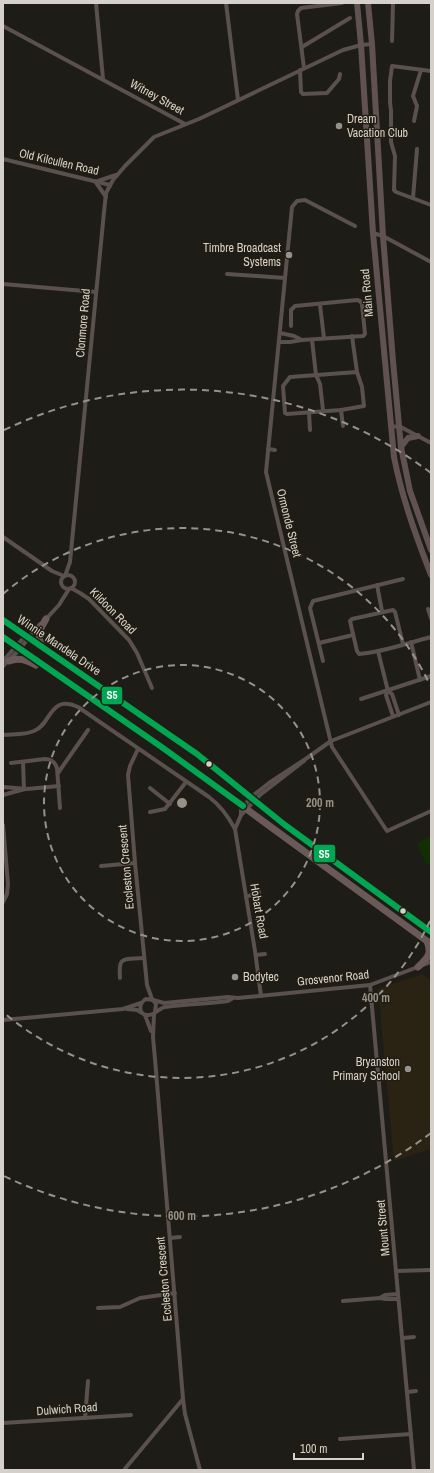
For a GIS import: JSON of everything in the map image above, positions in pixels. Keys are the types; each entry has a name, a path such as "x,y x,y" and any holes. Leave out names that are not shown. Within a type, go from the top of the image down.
{"main road":[{"name":"Main Road","path":"357,3 373,233 394,457 400,486 408,513 431,575"},
{"name":"Main Road","path":"368,3 372,44 383,236 402,447 410,491 431,550"},
{"path":"402,447 408,438 418,436"},
{"path":"42,647 38,634 46,619"},
{"name":"Winnie Mandela Drive","path":"3,620 29,635 42,647 197,754 309,842 431,932"},
{"name":"Winnie Mandela Drive","path":"3,637 163,748 429,942"},
{"path":"5,663 16,659 22,659 51,671"},
{"path":"418,967 429,955 429,942"}],"street":[{"path":"96,3 103,79"},
{"path":"226,3 238,100"},
{"path":"340,74 340,79 327,94 303,94 301,92 302,47 297,14 301,8 342,3"},
{"path":"392,41 394,3"},
{"path":"302,47 350,18"},
{"name":"Witney Street","path":"3,26 185,124 343,50 361,45 372,44"},
{"path":"431,71 393,65 390,81 392,142 395,156 394,189 396,192 431,205"},
{"path":"414,121 417,106 413,96 421,70"},
{"name":"Clonmore Road","path":"65,576 70,562 106,198 110,185 117,175 150,140 162,133 185,124"},
{"path":"414,198 417,149"},
{"path":"17,162 18,157"},
{"name":"Old Kilcullen Road","path":"3,159 110,185"},
{"path":"106,198 96,181 117,175"},
{"name":"Ormonde Street","path":"355,226 305,200 297,201 292,207 266,467 332,749 388,831 431,811"},
{"path":"373,233 383,236 431,262"},
{"path":"227,274 286,278"},
{"path":"3,284 96,292"},
{"path":"279,342 365,335 362,304 357,300 293,307 291,310 290,326"},
{"path":"320,305 324,338"},
{"path":"280,333 294,336 302,340"},
{"path":"352,336 357,372 362,387 365,405 362,407 341,410 286,413 283,386 290,377 357,372"},
{"path":"312,340 316,375 320,381 323,410"},
{"path":"341,410 343,426"},
{"path":"309,412 310,430"},
{"path":"391,427 400,426 431,443"},
{"path":"268,448 275,450"},
{"path":"3,537 52,571 61,581 63,593 59,605"},
{"name":"Clonmore Road","path":"70,562 73,577"},
{"path":"5,663 29,635 59,605 70,588 75,584 73,577 70,575 65,576 52,571"},
{"path":"61,581 65,576"},
{"path":"323,661 310,608 313,601 403,579"},
{"name":"Kildoon Road","path":"75,584 80,593"},
{"path":"376,585 382,611"},
{"path":"63,586 70,588"},
{"name":"Kildoon Road","path":"70,588 80,593 93,604 129,640 152,688"},
{"path":"403,644 395,612 392,609 351,619 350,623 359,654 378,651 431,637"},
{"path":"428,609 431,618"},
{"path":"319,643 353,635"},
{"path":"411,642 420,680"},
{"path":"378,651 388,691 386,695 393,716"},
{"path":"361,699 431,676"},
{"path":"388,691 392,694 399,714"},
{"path":"235,829 241,815 241,810 245,808 269,783 331,741 431,702"},
{"name":"Hobart Road","path":"3,735 34,732 56,708 67,704 78,707 221,807 235,829 262,996"},
{"path":"58,773 88,730"},
{"name":"Eccleston Crescent","path":"138,749 130,766 128,775 134,863 144,958 147,985 152,1000"},
{"path":"11,763 48,759 56,766 58,773 60,808"},
{"path":"23,762 25,789"},
{"path":"150,812 164,810 186,782"},
{"path":"3,795 25,789 59,786"},
{"path":"3,787 25,789"},
{"path":"150,788 170,804"},
{"path":"3,825 8,889 8,894 3,902"},
{"path":"101,866 134,863"},
{"path":"246,897 259,892"},
{"path":"256,955 265,954"},
{"path":"120,978 119,966 123,960 144,958"},
{"name":"Grosvenor Road","path":"152,1000 164,1003 228,997 262,996 370,985 431,962"},
{"name":"Eccleston Crescent","path":"142,1002 147,985"},
{"name":"Mount Street","path":"370,985 414,1470"},
{"name":"Grosvenor Road","path":"154,1013 166,1007 228,1001 233,998"},
{"path":"3,1020 123,1009 137,1010 148,1016 154,1013 157,1007 152,1000 123,1009"},
{"path":"142,1002 141,1011 144,1014"},
{"name":"Eccleston Crescent","path":"154,1013 153,1037 183,1399 185,1414 200,1470"},
{"name":"Eccleston Crescent","path":"144,1014 153,1037"},
{"path":"170,1238 180,1237"},
{"path":"397,1271 431,1270"},
{"path":"98,1308 120,1307 140,1298 175,1293"},
{"path":"343,1301 380,1298 389,1299 398,1296"},
{"path":"403,1338 414,1337"},
{"path":"85,1418 88,1382"},
{"path":"407,1392 416,1391"},
{"path":"124,1470 183,1399"},
{"name":"Dulwich Road","path":"3,1423 131,1415"},
{"path":"340,1439 411,1434"}],"shaded area":[{"name":"Bryanston Primary School","path":"422,974 431,981 431,1149 394,1161 378,989"}],"green space":[{"path":"431,836 431,863 426,865 417,843"}],"transit line":[{"name":"S5","path":"3,620 197,754 285,825 431,932"},
{"name":"S5","path":"3,637 163,748 243,806"}],"place":[{"name":"Dream Vacation Club","path":"339,126"},
{"name":"Timbre Broadcast Systems","path":"289,255"},
{"name":"Bodytec","path":"235,977"},
{"name":"Bryanston Primary School","path":"408,1069"}]}
